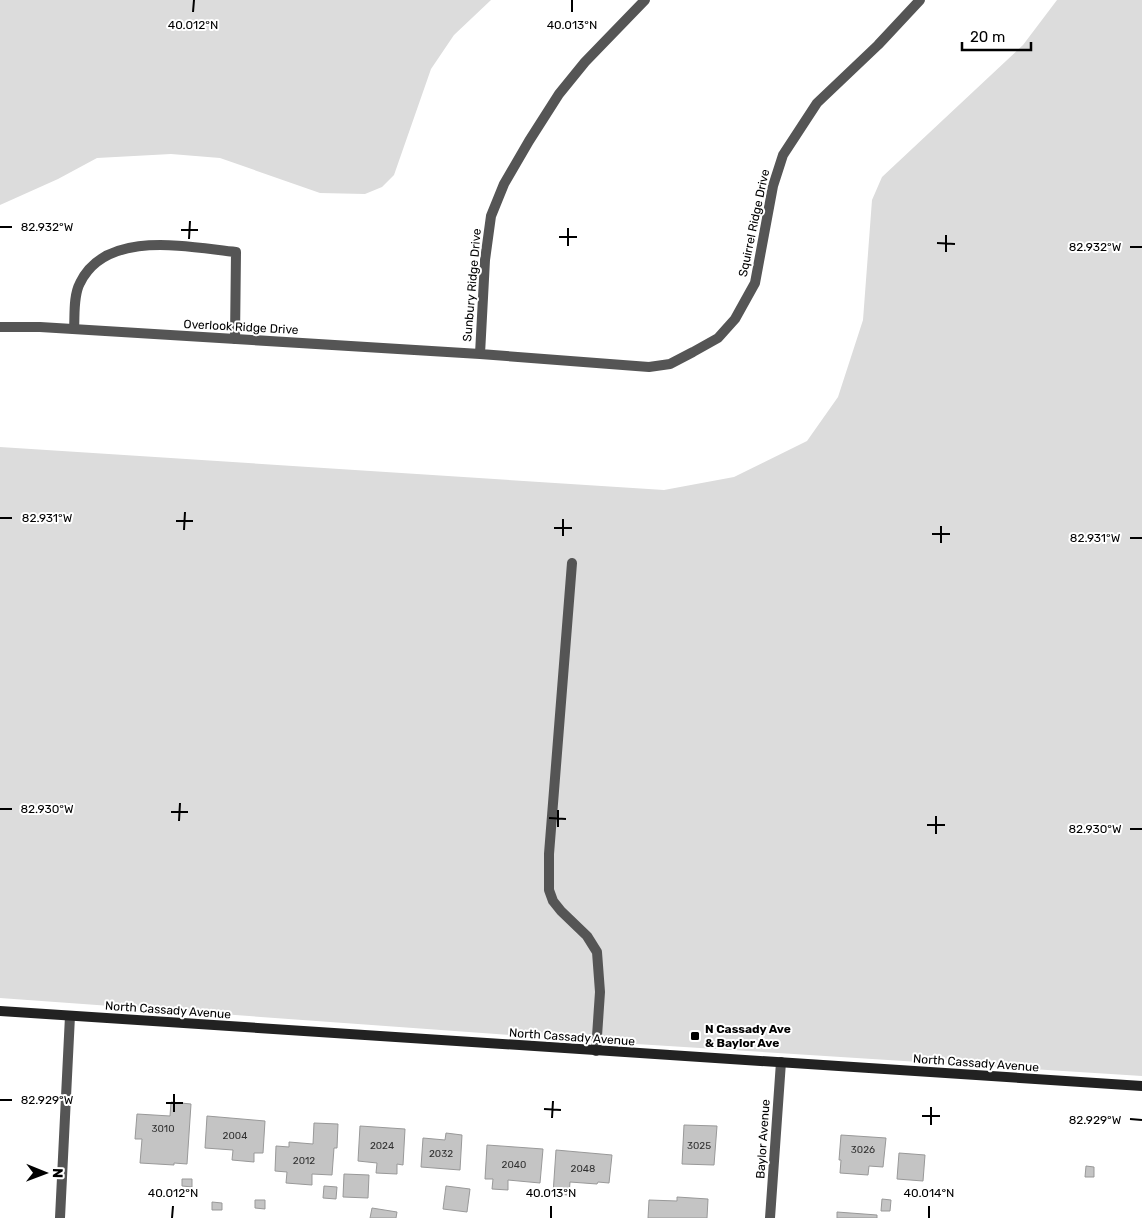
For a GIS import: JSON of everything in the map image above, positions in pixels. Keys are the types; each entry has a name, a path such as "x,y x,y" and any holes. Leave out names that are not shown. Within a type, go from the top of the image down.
{"main road":[{"name":"North Cassady Avenue","path":"0,1011 1142,1086"}],"street":[{"name":"Sunbury Ridge Drive","path":"480,354 485,260 491,216 504,184 559,94 585,62 645,0"},
{"name":"Squirrel Ridge Drive","path":"480,354 649,367 670,364 718,338 735,319 755,283 771,195 779,164 784,155 817,103 878,45 920,0"},
{"path":"74,329 79,284 92,266 107,255 135,246 161,245 236,252 235,339"},
{"name":"Overlook Ridge Drive","path":"0,327 74,329 480,354"},
{"path":"572,563 549,854 549,890 557,906 587,936 597,952 600,992 596,1051"},
{"path":"60,1218 70,1016"},
{"name":"Baylor Avenue","path":"770,1218 781,1062"}],"shaded area":[{"path":"0,0 491,0 454,35 431,69 394,175 382,187 365,194 320,193 220,158 171,154 97,158 58,179 0,205"},
{"path":"1057,0 1142,0 1142,1076 620,1043 0,998 0,447 664,490 734,477 807,441 838,397 863,320 872,200 882,177 1023,45"}],"building":[{"path":"171,1102 191,1104 187,1164 140,1163 142,1139 135,1139 137,1114 170,1116"},
{"path":"207,1116 265,1121 263,1153 254,1153 254,1162 232,1160 233,1150 205,1148"},
{"path":"314,1123 338,1124 337,1148 334,1148 332,1175 312,1174 312,1185 286,1183 287,1172 275,1171 276,1146 289,1147 289,1142 313,1144"},
{"path":"684,1125 717,1126 714,1165 682,1164"},
{"path":"360,1126 405,1129 403,1165 397,1164 397,1174 376,1173 377,1163 358,1161"},
{"path":"446,1133 462,1135 460,1170 421,1167 423,1138 445,1140"},
{"path":"841,1135 886,1138 883,1167 869,1166 868,1175 840,1173"},
{"path":"487,1145 543,1149 540,1183 508,1180 508,1190 492,1189 493,1179 485,1179"},
{"path":"556,1150 612,1155 609,1183 570,1182 569,1195 553,1194"},
{"path":"899,1153 925,1155 923,1181 897,1179"},
{"path":"1086,1166 1094,1167 1094,1177 1085,1177"},
{"path":"344,1174 369,1175 368,1198 343,1197"},
{"path":"182,1179 192,1179 192,1187 182,1186"},
{"path":"324,1186 337,1187 336,1199 323,1198"},
{"path":"446,1186 470,1189 467,1212 443,1209"},
{"path":"677,1197 708,1199 707,1218 648,1218 649,1200 677,1201"},
{"path":"882,1199 891,1200 890,1211 881,1211"},
{"path":"255,1200 265,1200 265,1209 255,1208"},
{"path":"212,1202 222,1203 222,1210 212,1210"},
{"path":"372,1208 397,1212 396,1218 370,1218"},
{"path":"837,1212 877,1215 877,1218 837,1218"}],"place":[{"name":"N Cassady Ave & Baylor Ave","path":"695,1036"}]}
